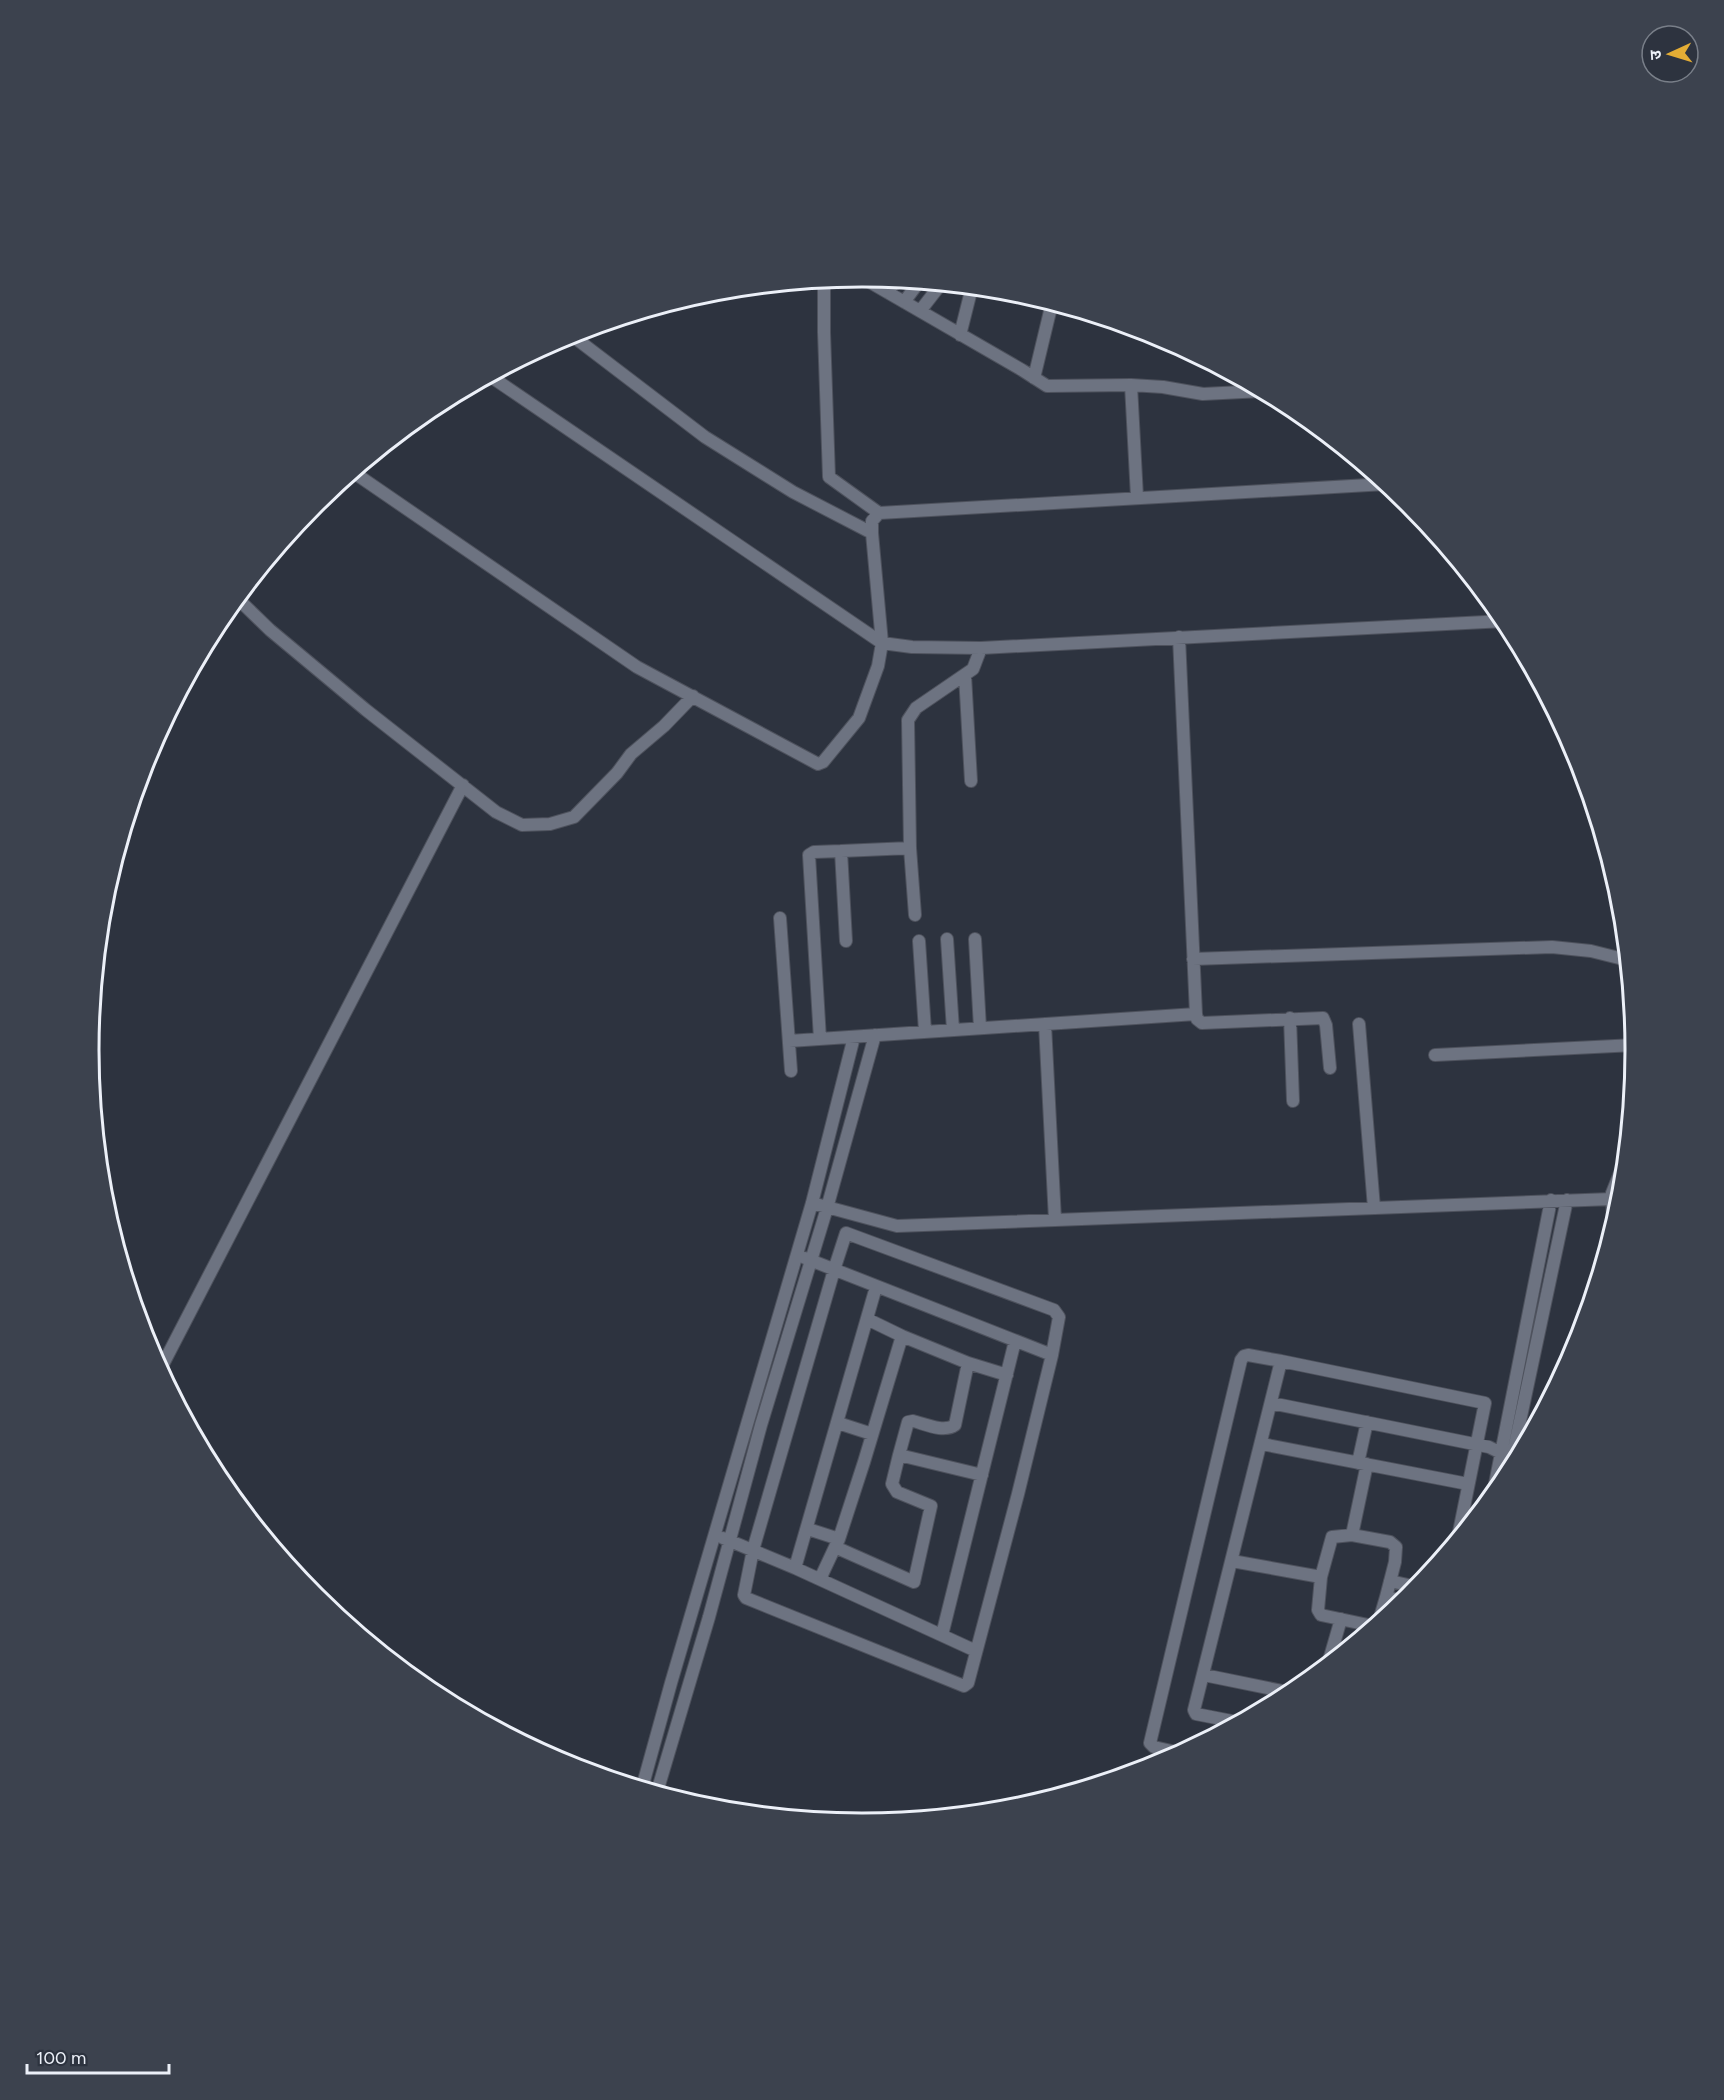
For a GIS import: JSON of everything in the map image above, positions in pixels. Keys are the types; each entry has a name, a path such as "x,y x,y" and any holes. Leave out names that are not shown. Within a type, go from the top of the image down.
{"street":[{"path":"880,288 1047,386 1131,385 1163,387 1203,394 1248,392"},
{"path":"887,292 890,288"},
{"path":"824,289 829,477 879,513 1372,483"},
{"path":"904,302 914,289"},
{"path":"920,311 935,291"},
{"path":"960,335 970,295"},
{"path":"1034,378 1051,311"},
{"path":"580,341 705,437 793,492 872,533"},
{"path":"497,381 882,643 979,655 1179,637 1493,622"},
{"path":"1131,385 1137,497"},
{"path":"359,476 637,667 818,764 821,764 859,718 878,666 882,643 872,521 879,513"},
{"path":"244,604 270,630 366,710 496,812 515,823 534,826 570,820 636,749 664,726 693,696"},
{"path":"1179,637 1197,1019 1202,1023 1319,1017 1325,1020 1330,1068"},
{"path":"915,915 910,848 908,720 916,708 973,669 979,655"},
{"path":"965,675 971,781"},
{"path":"165,1360 463,785"},
{"path":"820,1039 809,855 814,852 910,848"},
{"path":"841,851 846,941"},
{"path":"780,918 791,1071"},
{"path":"946,939 953,1030"},
{"path":"975,939 980,1028"},
{"path":"919,940 925,1031"},
{"path":"1193,959 1552,947 1591,951 1619,958"},
{"path":"789,1041 1196,1014"},
{"path":"1290,1018 1293,1101"},
{"path":"1045,1024 1055,1220"},
{"path":"1359,1024 1374,1208"},
{"path":"659,1785 709,1617 761,1425 827,1208 874,1035"},
{"path":"644,1781 670,1683 812,1203 854,1037"},
{"path":"1435,1055 1625,1046"},
{"path":"812,1203 897,1226 1567,1200 1611,1195"},
{"path":"1511,1450 1551,1200"},
{"path":"1512,1449 1567,1200"},
{"path":"849,1233 1054,1310 1059,1317 1052,1355 968,1683 962,1686 746,1598 744,1592 753,1550 845,1235 849,1233"},
{"path":"796,1253 810,1261 1052,1355"},
{"path":"795,1568 876,1287"},
{"path":"867,1319 968,1363 1007,1375"},
{"path":"820,1580 837,1543 902,1336"},
{"path":"942,1635 1015,1341"},
{"path":"1165,1750 1154,1747 1150,1743 1241,1360 1248,1355 1485,1403 1461,1522"},
{"path":"1227,1720 1195,1712 1281,1361"},
{"path":"808,1529 914,1582 931,1506 893,1489 892,1484 899,1455 906,1427 910,1421 941,1428 951,1428 955,1425 968,1363"},
{"path":"1271,1403 1477,1444 1489,1447 1507,1457"},
{"path":"1352,1535 1367,1422"},
{"path":"837,1423 872,1434"},
{"path":"1262,1444 1468,1484"},
{"path":"899,1455 982,1476"},
{"path":"715,1534 976,1651"},
{"path":"1365,1624 1319,1613 1321,1577 1332,1537 1352,1535 1390,1542 1396,1547 1395,1562 1383,1608"},
{"path":"1232,1561 1321,1577"},
{"path":"1390,1581 1407,1585"},
{"path":"1386,1597 1393,1598"},
{"path":"1332,1650 1341,1619"},
{"path":"1204,1675 1277,1690"}]}
